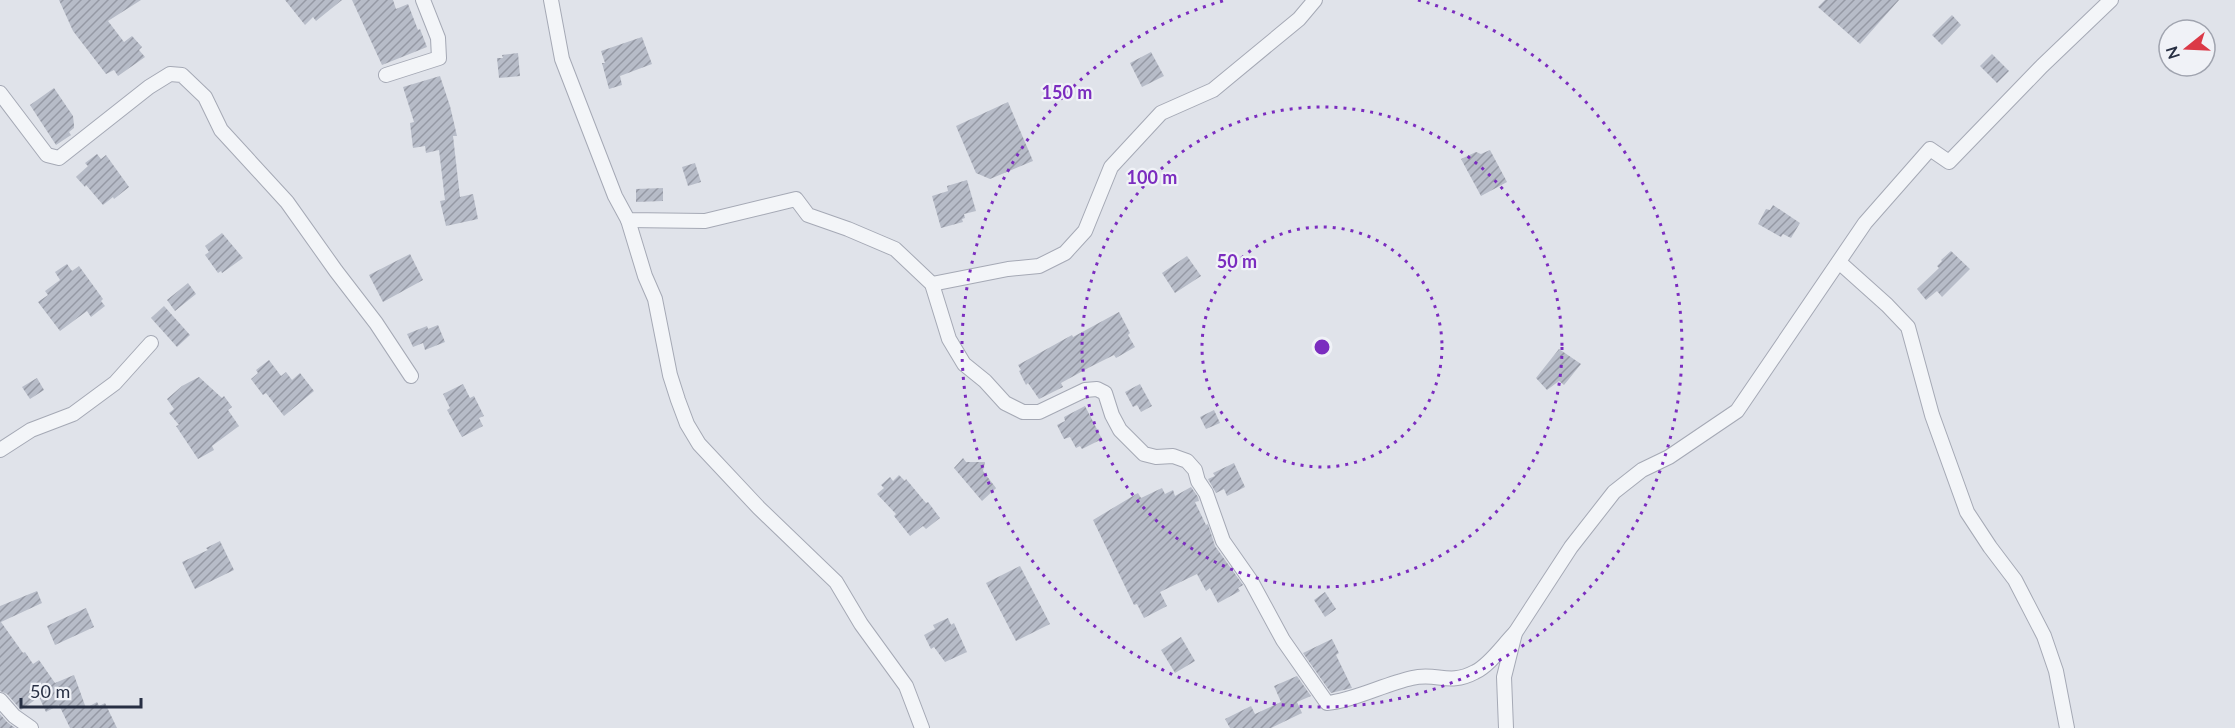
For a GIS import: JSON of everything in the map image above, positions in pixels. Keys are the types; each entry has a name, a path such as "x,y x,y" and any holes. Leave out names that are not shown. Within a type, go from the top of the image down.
{"street":[{"path":"386,75 439,58 438,38 423,0"},
{"path":"551,0 562,59 615,196 635,236 645,276 655,299 675,392 687,424 699,444 759,508 836,582 861,624 906,686 922,728"},
{"path":"932,284 1008,269 1039,266 1065,253 1085,231 1110,167 1161,112 1213,90 1299,19 1315,0"},
{"path":"628,220 705,221 796,199 808,215 848,228 895,249 932,284 949,339 964,364 985,381 1005,403 1023,412 1039,412 1085,390 1096,389 1105,393 1119,430 1144,454 1156,457 1173,456 1187,461 1195,470 1223,541 1251,581 1283,640 1327,704 1413,677 1434,676 1452,680 1478,671 1515,633 1571,547 1614,492 1642,470 1669,457 1737,411 1865,223 1930,148 1949,162 2042,66 2111,0"},
{"path":"0,93 47,155 58,158 149,87 170,74 182,75 205,97 221,130 232,144 249,159 287,202 376,322 411,376"},
{"path":"1839,262 1908,327 1932,415 1967,512 2015,580 2044,636 2056,672 2067,728"},
{"path":"0,450 31,430 73,414 115,383 151,343"},
{"path":"1506,728 1504,677 1515,633"},
{"path":"0,700 14,716 31,728"}],"building":[{"path":"59,0 141,0 108,21 124,42 132,36 142,47 139,50 145,57 118,76 114,70 106,74 73,31"},
{"path":"285,0 342,0 316,21 313,17 305,25"},
{"path":"352,0 393,0 396,9 408,4 427,47 382,65"},
{"path":"1825,0 1899,0 1860,44 1818,7"},
{"path":"1952,15 1961,25 1942,45 1932,35"},
{"path":"642,37 652,64 620,76 622,85 609,89 601,51"},
{"path":"1151,52 1164,76 1142,87 1130,63"},
{"path":"518,53 520,76 499,78 497,58"},
{"path":"1992,54 2009,71 1997,83 1980,66"},
{"path":"440,76 457,136 453,136 460,197 473,194 478,219 446,226 440,201 445,200 439,150 426,153 425,146 413,148 410,123 414,122 403,87"},
{"path":"54,88 73,116 74,125 69,132 71,135 56,145 30,105"},
{"path":"1008,102 1033,161 990,179 976,173 956,126"},
{"path":"1490,150 1507,182 1481,196 1461,159 1476,152 1481,154"},
{"path":"97,154 101,159 106,155 129,187 103,205 76,177 88,166 85,163"},
{"path":"695,163 701,182 688,186 682,167"},
{"path":"967,180 976,211 964,214 963,222 941,228 932,196 948,191 947,186"},
{"path":"663,188 663,201 636,202 636,189"},
{"path":"1773,205 1800,223 1791,238 1783,234 1781,237 1758,224 1766,209 1770,210"},
{"path":"222,233 243,258 222,273 221,271 218,273 205,255 209,252 205,246"},
{"path":"1951,251 1970,269 1942,297 1937,291 1926,300 1917,289 1939,268 1937,266 1941,260"},
{"path":"410,254 423,280 383,302 369,275"},
{"path":"1187,256 1201,276 1175,293 1162,273"},
{"path":"67,264 72,271 79,266 103,299 101,301 105,306 91,317 87,311 60,331 38,302 48,295 45,291 60,280 55,272"},
{"path":"188,283 196,294 175,311 167,300"},
{"path":"164,306 190,335 177,347 151,318"},
{"path":"1119,312 1135,347 1116,358 1114,355 1090,367 1061,383 1063,387 1039,399 1028,383 1026,385 1018,365"},
{"path":"438,325 445,342 425,350 423,343 413,347 407,334 427,326 428,329"},
{"path":"1559,349 1581,364 1564,385 1559,381 1547,390 1536,378"},
{"path":"269,360 281,376 286,372 292,380 300,373 314,391 284,416 266,393 263,395 251,379 258,373 256,370"},
{"path":"199,377 222,398 224,396 232,407 228,410 239,426 212,446 214,450 198,459 176,426 179,425 169,413 174,409 167,399 182,386"},
{"path":"37,378 44,390 30,399 22,387"},
{"path":"463,384 470,398 474,396 484,416 479,418 483,426 462,437 447,410 450,408 443,394"},
{"path":"1140,384 1152,406 1141,412 1137,405 1133,407 1125,392"},
{"path":"1085,406 1102,439 1082,449 1080,446 1076,448 1070,437 1064,439 1057,425 1065,421 1064,417"},
{"path":"1214,410 1220,423 1206,429 1200,417"},
{"path":"963,458 966,462 985,462 983,471 996,488 982,501 954,468"},
{"path":"1234,463 1245,487 1227,496 1224,489 1216,493 1208,479 1215,476 1213,473"},
{"path":"899,475 905,481 906,479 926,503 928,502 940,518 926,529 923,526 910,536 894,516 896,514 877,494 884,488 881,485 890,477 893,481"},
{"path":"1191,487 1198,497 1199,501 1195,502 1206,525 1208,524 1215,546 1243,585 1238,588 1240,591 1218,603 1210,588 1206,591 1197,574 1160,592 1167,606 1144,618 1137,604 1134,605 1093,520 1138,493 1141,498 1162,488 1165,494 1173,490 1175,496"},
{"path":"220,541 234,570 195,589 182,562 208,550 206,548"},
{"path":"1020,566 1050,624 1016,641 986,583"},
{"path":"37,591 42,603 1,622 23,653 25,652 33,664 39,660 55,683 74,675 86,708 97,702 99,706 105,703 117,728 70,728 59,705 46,712 39,697 21,710 7,694 0,691 0,606"},
{"path":"1325,592 1336,609 1325,617 1314,600"},
{"path":"86,608 94,627 55,645 47,626"},
{"path":"948,618 951,625 954,623 967,652 945,662 934,647 931,649 924,635 935,629 933,625"},
{"path":"1181,637 1195,661 1175,673 1161,650"},
{"path":"1332,639 1339,653 1336,655 1352,688 1331,693 1303,653"},
{"path":"1297,676 1311,696 1297,702 1302,713 1271,728 1230,728 1225,719 1251,706 1255,714 1281,702 1274,686"},
{"path":"0,714 7,722 15,728 0,728"}]}
